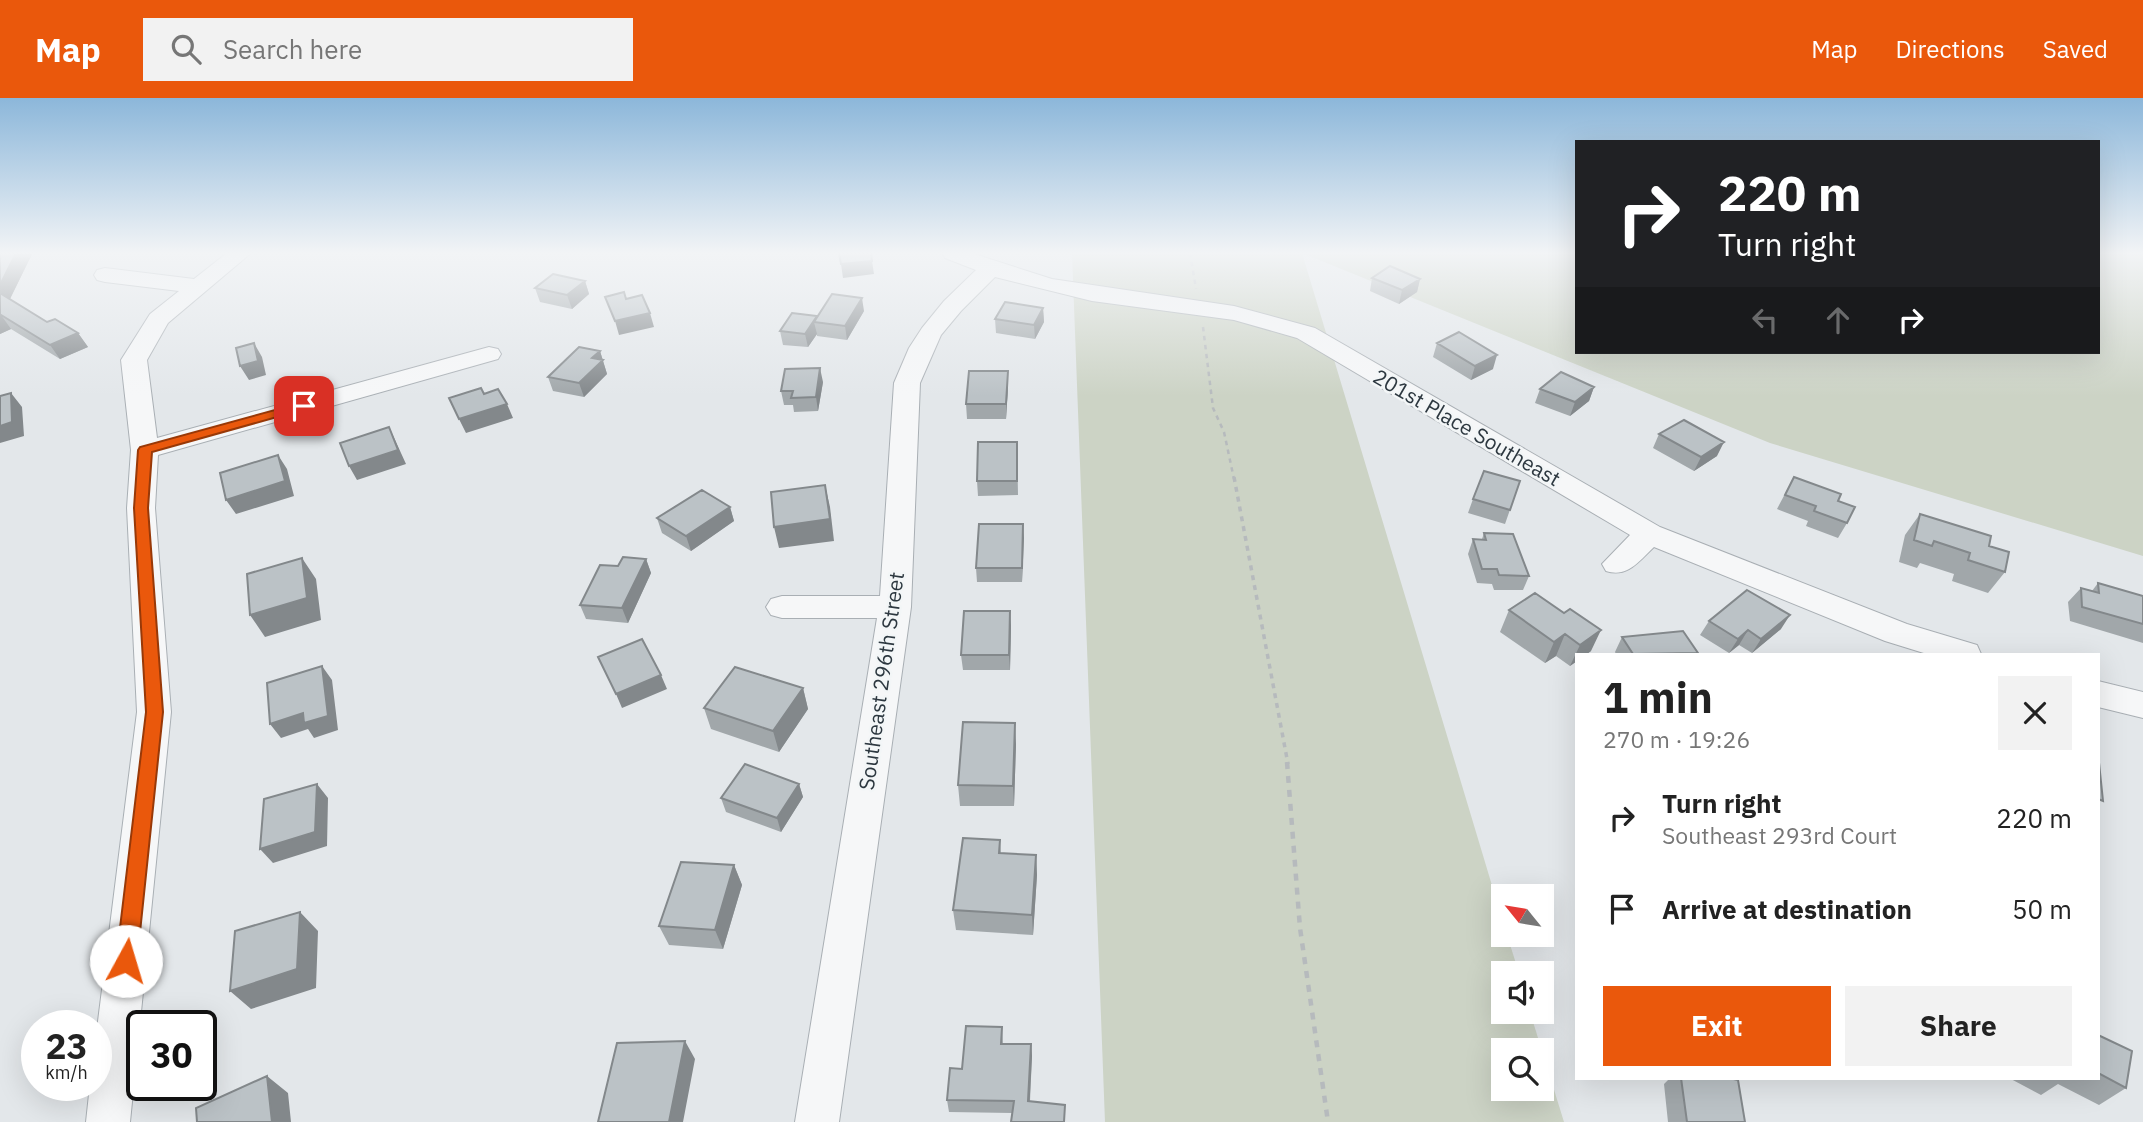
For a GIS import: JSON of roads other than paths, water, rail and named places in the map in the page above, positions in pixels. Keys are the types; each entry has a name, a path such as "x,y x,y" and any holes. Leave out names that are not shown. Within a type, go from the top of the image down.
{"street":[{"path":"108,1122 154,712 141,508 145,450 134,360 158,318 180,301"},
{"name":"Southeast 296th Street","path":"817,1122 895,607 907,383 912,363 931,329 956,301"},
{"name":"201st Place Southeast","path":"1149,301 1258,317 1306,333 1650,534 1896,633 1962,653"},
{"path":"145,450 489,354"},
{"path":"1617,564 1650,534"},
{"path":"782,607 895,607"},
{"path":"2100,694 2143,705"}]}
